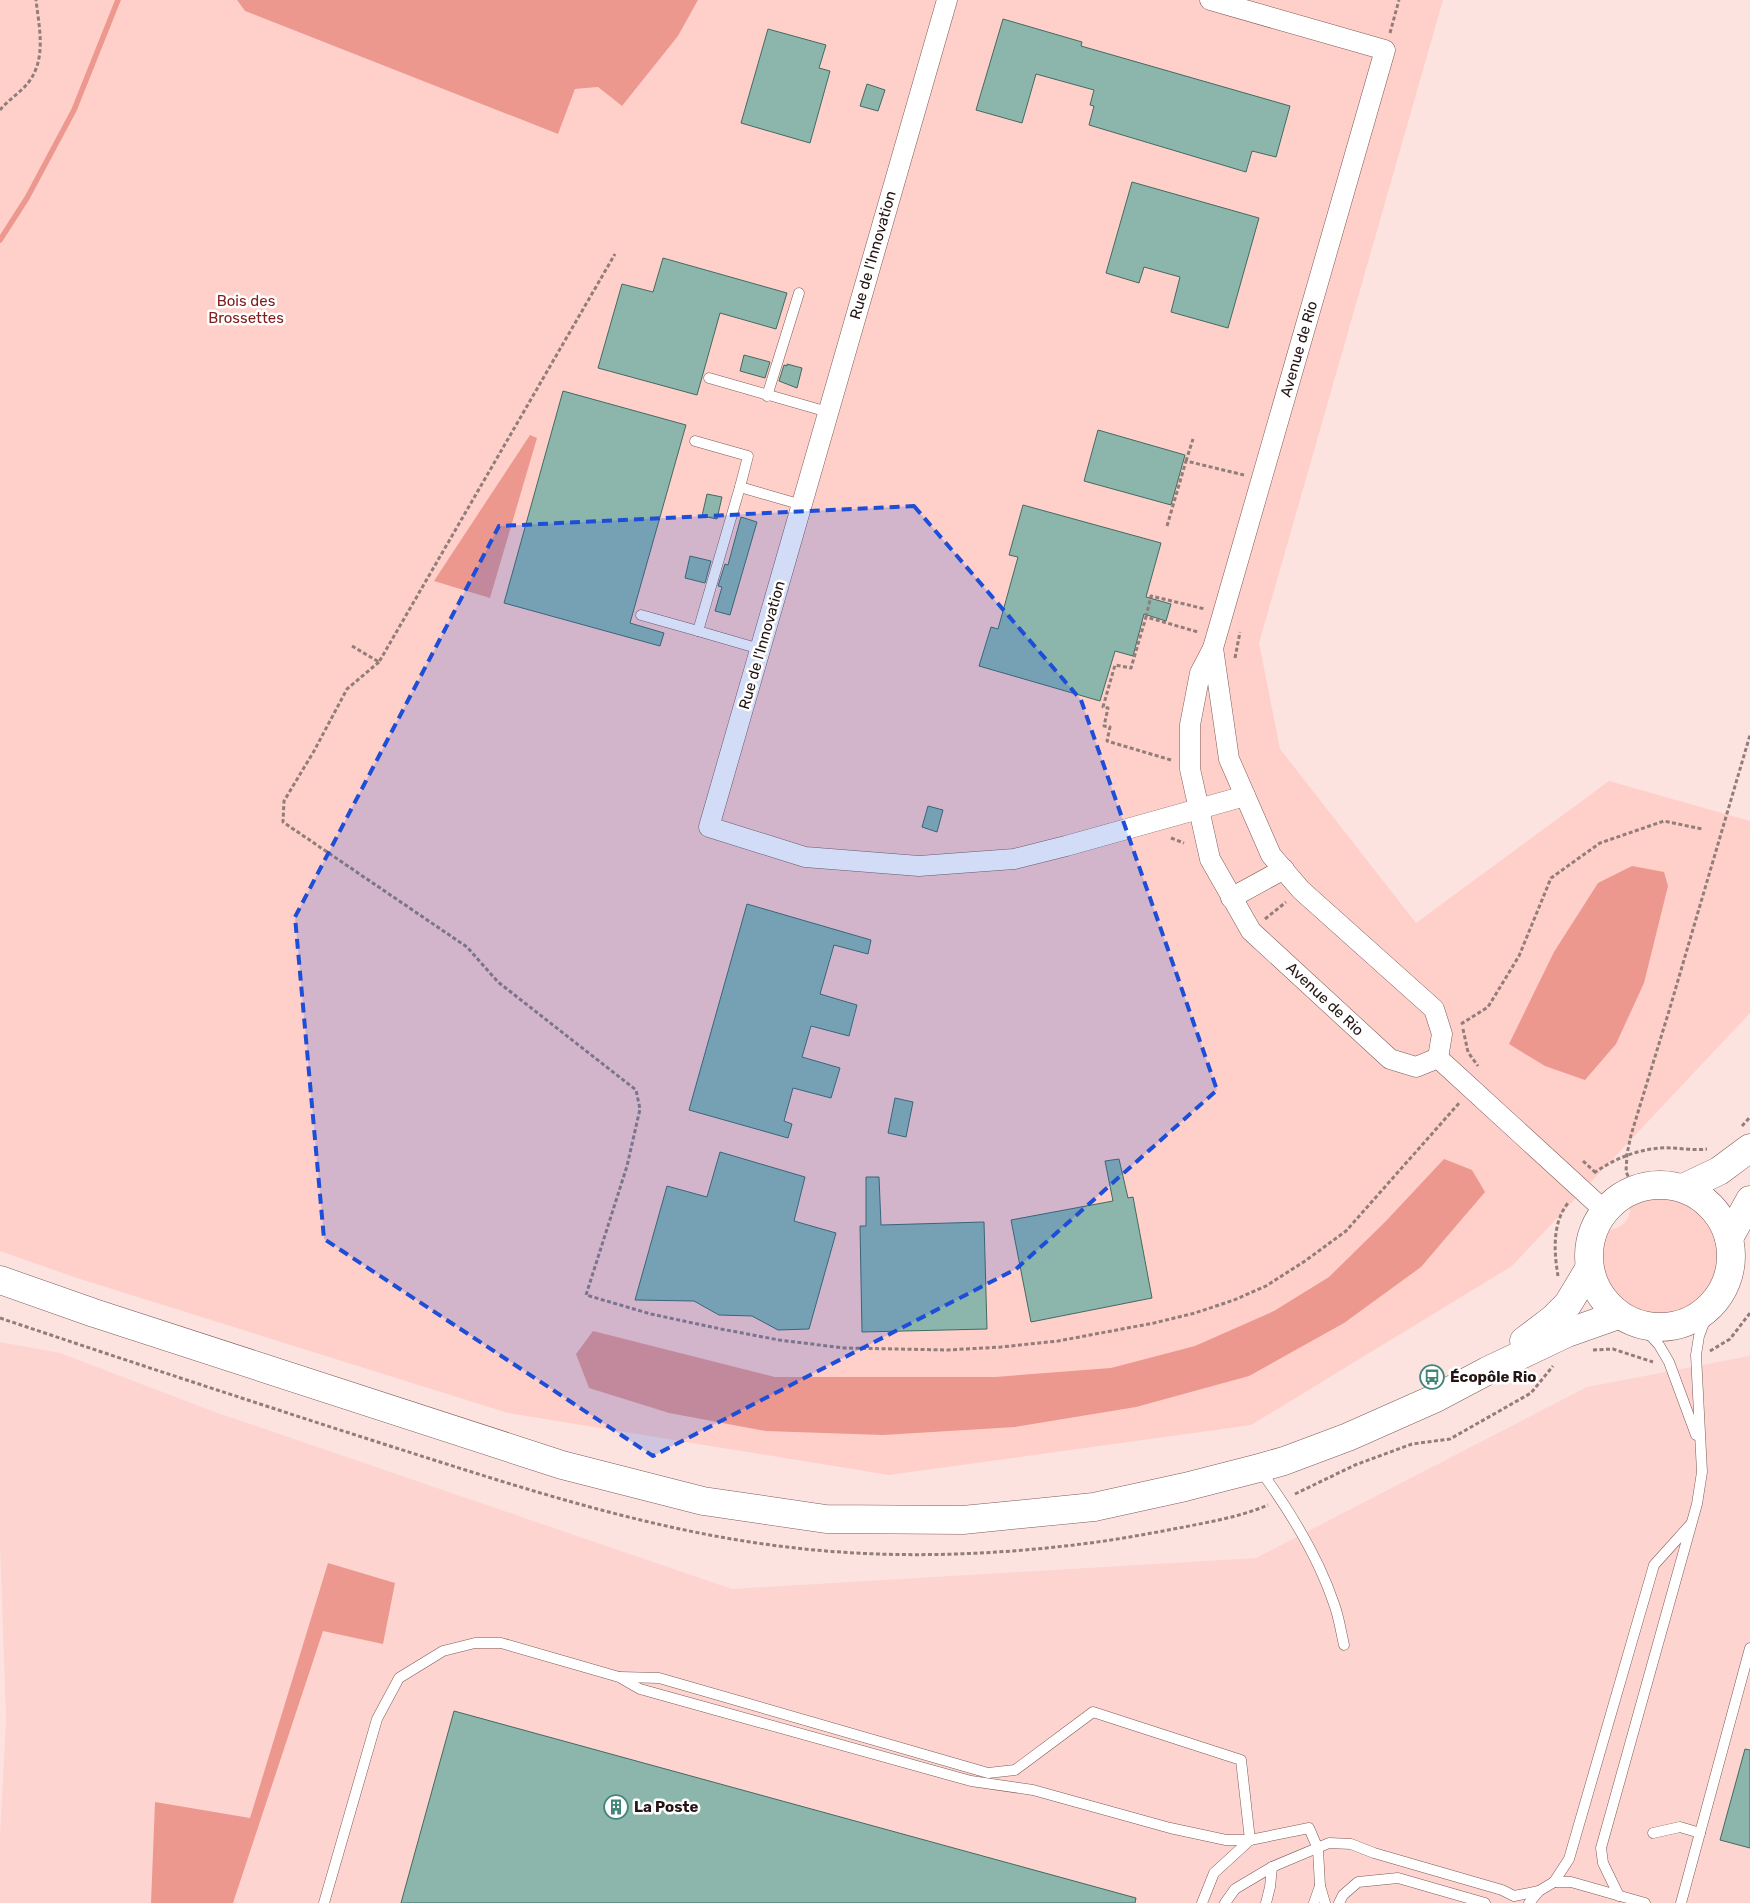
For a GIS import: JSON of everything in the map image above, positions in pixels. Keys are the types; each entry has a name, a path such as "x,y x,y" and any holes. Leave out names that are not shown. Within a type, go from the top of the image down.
{"main road":[{"path":"1682,1188 1719,1171 1744,1138"},
{"path":"1658,1184 1682,1188 1703,1199 1720,1216 1729,1238 1731,1263 1725,1287 1710,1307 1690,1321 1666,1328 1630,1320 1604,1302 1594,1286 1589,1269 1589,1244 1597,1220 1613,1201 1634,1188 1658,1184"},
{"path":"1729,1238 1750,1200"},
{"path":"1487,1371 1553,1319 1568,1304 1589,1269"},
{"path":"0,1280 104,1316 553,1462 704,1501 826,1519 963,1520 1094,1507 1185,1487 1284,1461 1348,1437 1436,1398 1487,1371 1567,1333 1630,1320"}],"street":[{"name":"Rue de l'Innovation","path":"947,0 709,827 805,857 919,866 1014,859 1198,808"},
{"path":"1210,0 1385,50"},
{"name":"Avenue de Rio","path":"1213,648 1229,759 1271,855 1301,890 1434,1009 1442,1034 1438,1058 1416,1067 1390,1059 1251,931 1210,859 1190,769 1190,725 1200,673 1213,648 1385,50"},
{"path":"1198,808 1245,796"},
{"path":"1232,898 1284,869"},
{"path":"1438,1058 1605,1211"}],"lane":[{"path":"768,396 799,293"},
{"path":"709,378 828,412"},
{"path":"695,441 748,456 698,631"},
{"path":"740,487 802,505"},
{"path":"641,614 760,649"},
{"path":"1619,1896 1603,1863 1601,1848 1697,1504 1702,1472 1696,1355 1698,1336 1710,1307"},
{"path":"1630,1320 1659,1345 1668,1362 1700,1444"},
{"path":"1259,1468 1282,1500 1321,1569 1335,1606 1344,1645"},
{"path":"1529,1903 1539,1891 1554,1882 1568,1859 1654,1565 1692,1522"},
{"path":"324,1903 377,1719 399,1678 443,1651 475,1642 501,1642 618,1677 640,1689 971,1781 1033,1790 1170,1828 1226,1840 1250,1840 1309,1828 1318,1849 1320,1886 1325,1903"},
{"path":"1681,1903 1750,1648"},
{"path":"618,1677 658,1678 988,1773 1015,1770 1093,1712 1241,1760 1250,1840"},
{"path":"1653,1833 1680,1828 1700,1833"},
{"path":"1202,1903 1214,1873 1250,1840"},
{"path":"1225,1903 1235,1889 1272,1867 1329,1843 1351,1844 1374,1853 1502,1890 1514,1896 1539,1891"},
{"path":"1266,1903 1272,1867"},
{"path":"1339,1903 1343,1895 1358,1882 1398,1878 1485,1903"},
{"path":"1554,1882 1571,1882 1645,1903"},
{"path":"1314,1903 1320,1886"}],"path":[{"path":"0,110 28,82 38,66 40,46 36,0"},
{"path":"1385,50 1399,0"},
{"path":"615,254 379,662 347,689 284,801 283,822 467,947 498,982 636,1090 640,1109 627,1166 586,1296 651,1314 721,1329 779,1340 844,1348 948,1350 1001,1347 1058,1342 1154,1323 1195,1313 1234,1300 1266,1286 1306,1261 1346,1231 1461,1102"},
{"path":"1167,526 1192,439"},
{"path":"1186,461 1244,475"},
{"path":"1174,761 1107,741 1110,727 1104,726 1108,708 1103,707 1115,665 1131,668 1151,596 1206,609"},
{"path":"1146,617 1199,632"},
{"path":"1235,659 1240,629"},
{"path":"352,646 379,662"},
{"path":"1634,1188 1626,1172 1631,1135 1750,735"},
{"path":"1461,1024 1488,1007 1519,956 1551,878 1600,843 1664,821 1702,829"},
{"path":"1251,931 1301,890"},
{"path":"1459,1017 1468,1052 1482,1071"},
{"path":"1744,1138 1750,1117"},
{"path":"1591,1177 1595,1172 1627,1154 1661,1148 1693,1151 1710,1149"},
{"path":"1581,1159 1595,1172"},
{"path":"1560,1283 1557,1275 1554,1241 1562,1211 1570,1200"},
{"path":"1704,1354 1715,1350 1730,1340 1750,1313"},
{"path":"0,1318 505,1483 620,1515 703,1533 787,1547 870,1553 947,1554 1030,1550 1113,1540 1254,1512 1355,1465 1412,1444 1450,1439 1530,1392 1557,1362"},
{"path":"1591,1350 1614,1350 1660,1364"}],"highlighted area":[{"path":"914,506 1081,700 1217,1090 1016,1269 653,1456 324,1239 295,917 499,526"}],"shaded area":[{"path":"237,0 698,0 678,36 622,106 598,87 575,89 558,134 245,11"},
{"path":"530,435 537,438 490,598 434,581"},
{"path":"1632,866 1664,872 1668,886 1644,983 1616,1044 1585,1080 1545,1066 1509,1044 1554,952 1598,883"},
{"path":"1444,1159 1472,1170 1485,1192 1421,1267 1344,1323 1249,1376 1136,1407 1015,1427 883,1435 766,1431 669,1413 589,1388 576,1354 593,1331 775,1377 995,1377 1111,1368 1195,1346 1274,1311 1329,1277 1386,1221"},
{"path":"0,1342 60,1353 215,1412 732,1589 1256,1558 1587,1387 1749,1356 1750,1354 1750,1903 0,1903 0,1836 6,1720 0,1543"},
{"path":"328,1563 395,1583 383,1644 323,1631 233,1903 151,1903 155,1802 250,1818"}],"green space":[{"name":"Bois des Brossettes","path":"0,0 237,0 245,11 558,134 575,89 598,87 622,106 678,36 698,0 1443,0 1259,643 1280,749 1416,923 1609,781 1750,821 1750,1013 1512,1266 1251,1425 889,1475 508,1413 77,1278 0,1251"},
{"path":"1663,1197 1686,1203 1706,1217 1715,1231 1720,1257 1719,1270 1714,1283 1698,1303 1679,1313 1657,1315 1637,1309 1620,1297 1607,1279 1603,1257 1608,1230 1617,1228 1625,1223 1629,1216 1630,1206 1645,1199"}],"building":[{"path":"1003,19 1082,42 1081,46 1290,106 1276,157 1252,151 1246,172 1089,125 1094,106 1090,105 1094,90 1036,74 1022,123 976,110"},
{"path":"768,29 826,45 819,68 830,71 810,143 741,123"},
{"path":"867,84 885,90 878,111 860,106"},
{"path":"1132,182 1259,218 1228,328 1171,312 1180,277 1144,267 1139,283 1106,273"},
{"path":"663,258 787,293 776,329 720,313 697,395 598,368 622,284 653,292"},
{"path":"744,355 770,362 765,378 740,371"},
{"path":"787,364 802,368 797,388 779,381 784,365 787,366"},
{"path":"563,391 686,425 630,623 664,633 660,646 504,603"},
{"path":"1098,430 1185,455 1171,505 1084,481"},
{"path":"707,494 722,497 717,519 702,516"},
{"path":"1023,505 1161,543 1146,597 1171,604 1166,621 1144,614 1133,656 1115,651 1100,701 979,666 991,627 998,629 1018,557 1009,555"},
{"path":"741,517 757,522 730,615 715,611 722,587 718,586 725,564 728,565"},
{"path":"690,556 711,561 705,583 685,578"},
{"path":"928,806 943,810 937,832 922,827"},
{"path":"747,904 871,940 868,954 834,945 820,994 857,1005 849,1036 811,1026 802,1057 840,1068 831,1098 793,1088 784,1121 792,1124 788,1138 689,1110"},
{"path":"895,1098 913,1102 906,1137 888,1133"},
{"path":"720,1152 805,1177 794,1221 836,1233 809,1329 778,1330 752,1316 719,1315 694,1301 635,1300 667,1186 707,1197"},
{"path":"1119,1159 1128,1198 1133,1197 1152,1298 1031,1322 1011,1220 1113,1201 1105,1161"},
{"path":"866,1177 879,1177 881,1225 984,1222 987,1329 862,1332 860,1226 866,1226"},
{"name":"La Poste","path":"454,1711 1136,1898 1135,1903 401,1903"},
{"path":"1745,1749 1750,1750 1750,1848 1720,1840"}],"waterway":[{"path":"0,240 27,198 74,110 118,0"}],"place":[{"name":"Écopôle Rio","path":"1432,1377"},
{"name":"La Poste","path":"616,1807"}]}
